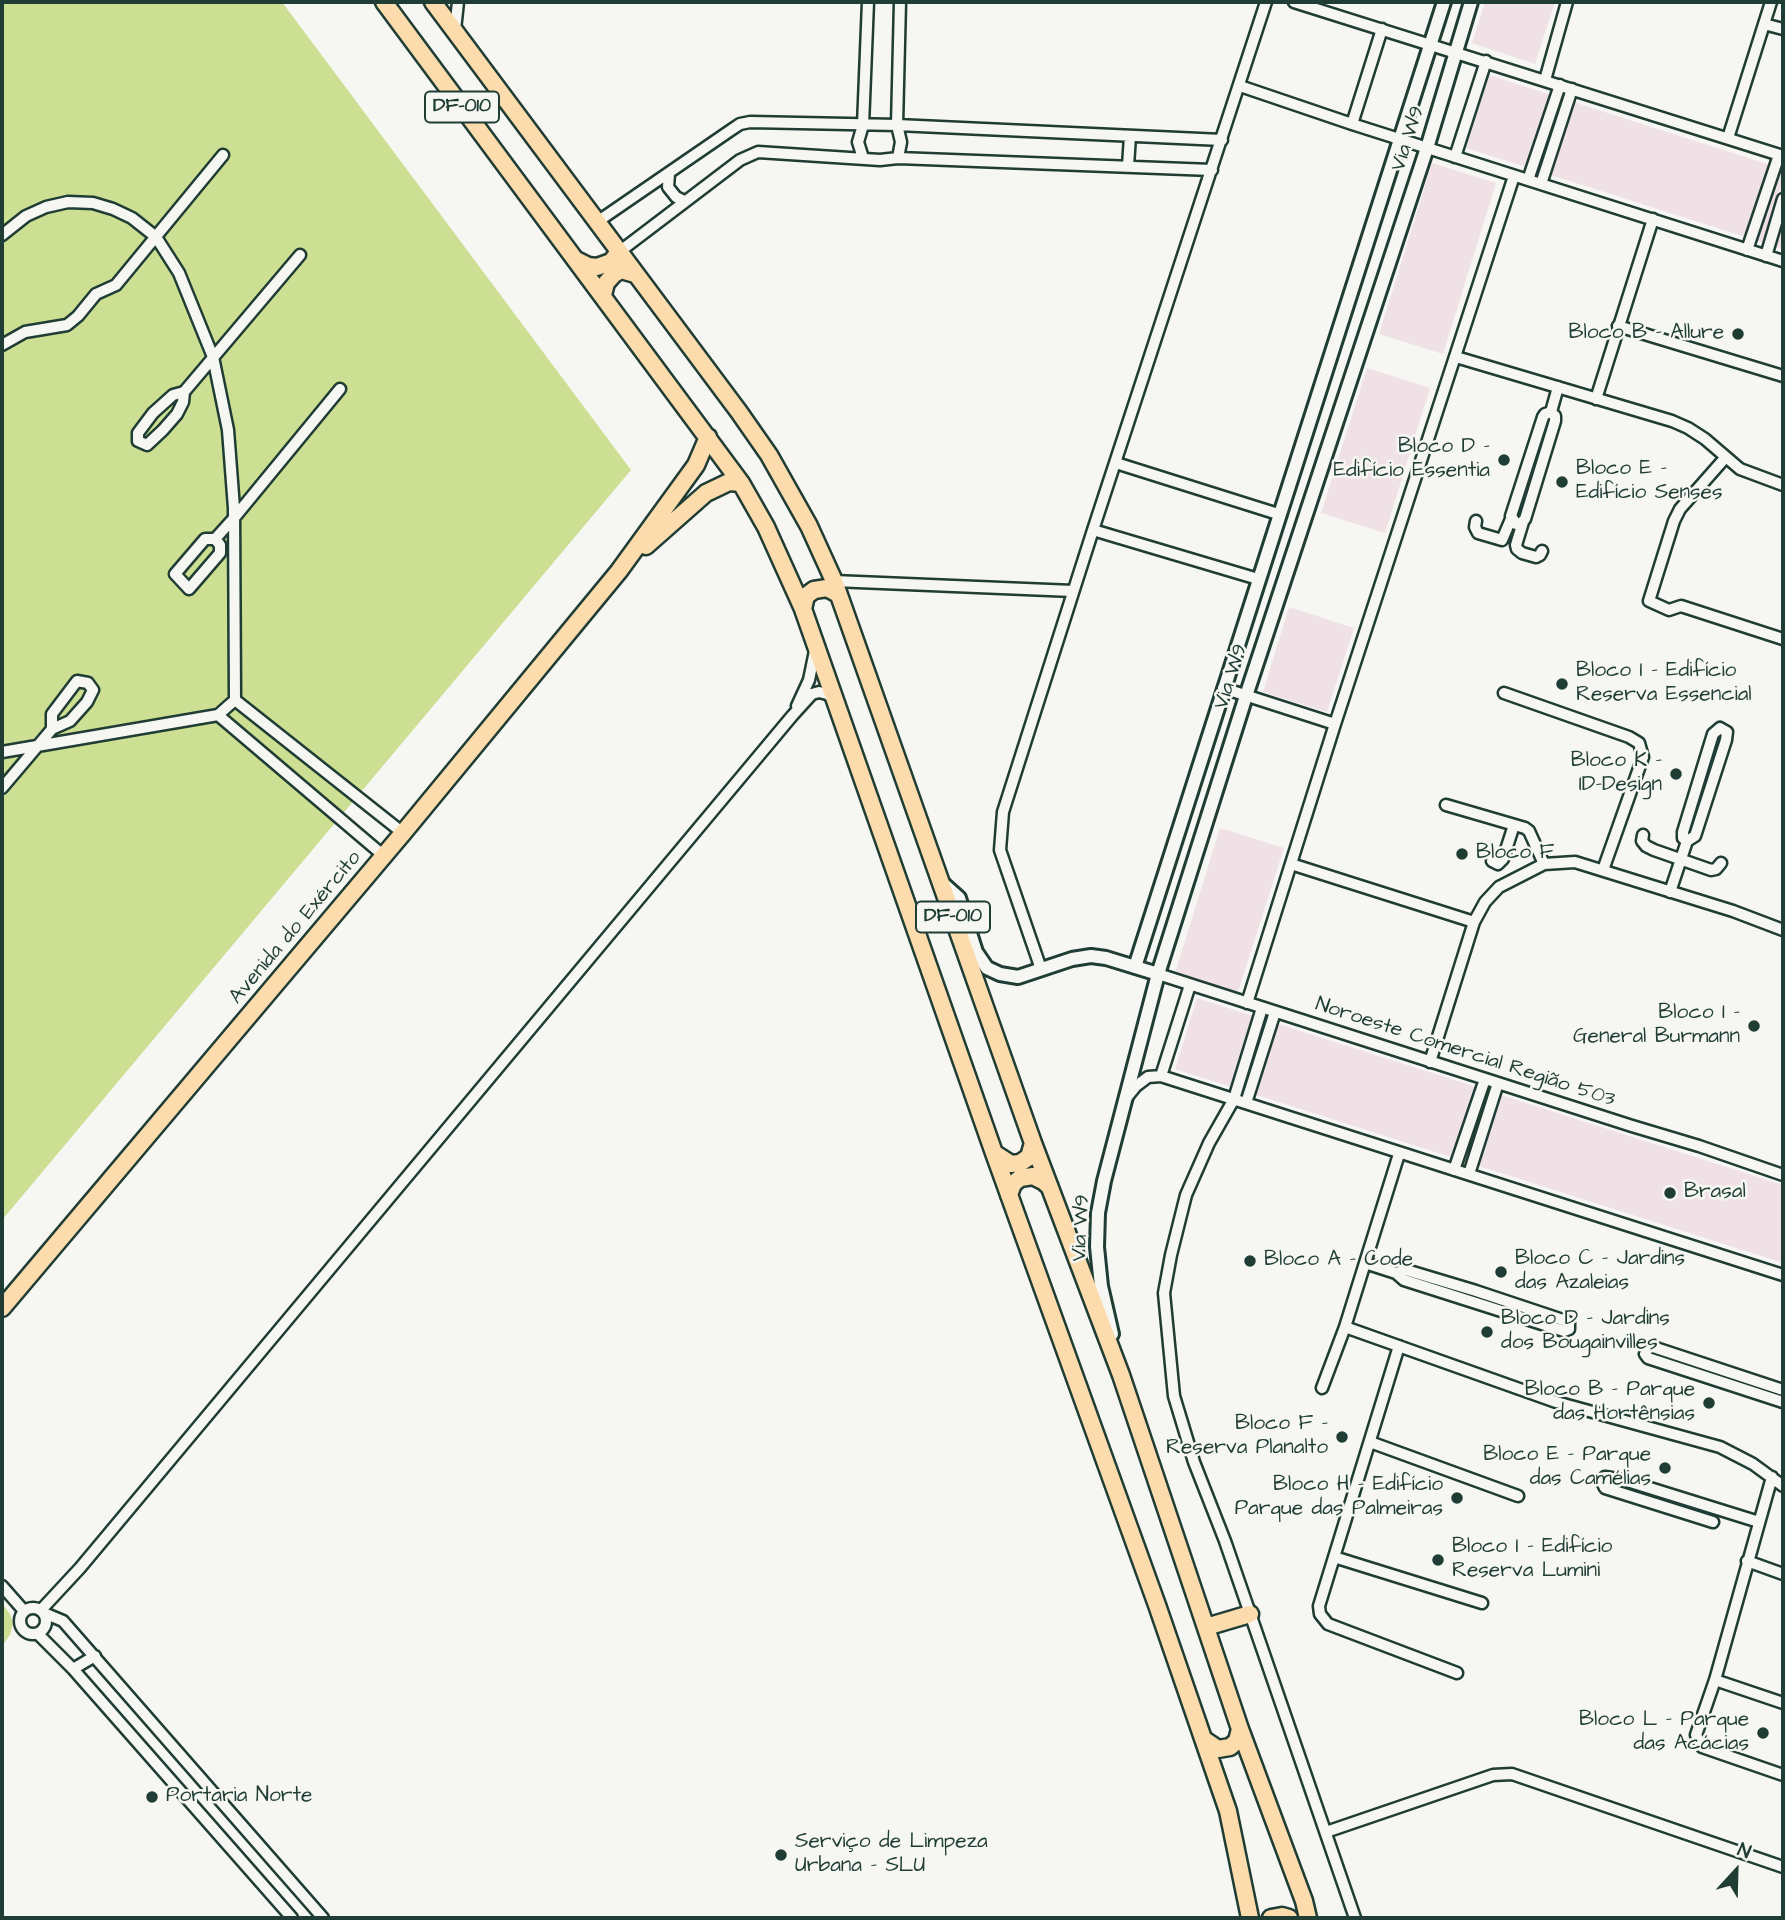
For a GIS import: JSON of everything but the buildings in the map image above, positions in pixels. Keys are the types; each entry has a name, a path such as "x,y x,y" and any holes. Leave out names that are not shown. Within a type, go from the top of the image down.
{"main road":[{"name":"DF-010","path":"384,2 741,482 766,527 803,609 993,1153 1157,1605 1228,1811 1250,1918"},
{"name":"DF-010","path":"433,2 769,455 809,526 836,587 1033,1143 1121,1375 1240,1729 1308,1918"},
{"path":"576,260 597,267 611,262 619,251"},
{"path":"603,295 606,283 614,274 621,270 635,274"},
{"name":"Avenida do Exército","path":"2,1308 384,856 619,571 696,465 708,437"},
{"name":"Avenida do Exército","path":"619,571 706,493 729,482 741,482"},
{"path":"803,609 806,596 814,590 836,587"},
{"path":"993,1153 1011,1164 1020,1163 1029,1157 1033,1143"},
{"path":"1009,1195 1013,1184 1020,1178 1033,1176 1050,1188"},
{"path":"1206,1627 1250,1614"},
{"path":"1203,1739 1218,1749 1230,1747 1237,1741 1240,1729"},
{"path":"1271,1918 1289,1918"}],"street":[{"path":"455,31 458,2"},
{"path":"863,158 858,142 863,125 868,2"},
{"path":"898,158 901,142 897,125 900,2"},
{"path":"1041,969 1000,850 1003,812 1266,2"},
{"path":"1294,2 1781,155 1747,250"},
{"name":"Via W9","path":"1135,967 1444,2"},
{"name":"Via W9","path":"1121,1375 1101,1286 1097,1247 1102,1191 1125,1100 1158,974 1246,696 1427,148 1471,2"},
{"path":"1545,80 1567,2"},
{"path":"1728,138 1771,2"},
{"path":"1764,24 1783,29"},
{"path":"1352,124 1382,29"},
{"path":"1455,157 1486,61"},
{"path":"1528,180 1560,85"},
{"path":"1240,86 1783,261"},
{"path":"1541,184 1572,89"},
{"path":"597,222 740,124 777,122 897,125 1222,140"},
{"path":"1128,166 1130,136"},
{"path":"619,251 740,160 758,152 880,160 898,158 1212,170"},
{"path":"2,345 25,332 55,328 71,322 96,294 116,285 223,155"},
{"path":"669,174 668,187 676,197 684,201"},
{"path":"1247,1003 1514,176"},
{"path":"1766,256 1783,199"},
{"path":"2,235 26,216 46,207 68,202 93,204 132,218 156,237 179,273 213,357 228,430 234,518 235,700 218,715 2,752"},
{"path":"1596,399 1653,219"},
{"path":"184,393 173,395 153,414 138,433 138,441 147,444 177,414 184,393 300,255"},
{"path":"1618,326 1783,376"},
{"path":"1456,357 1688,428 1740,469 1783,485"},
{"path":"1551,412 1558,387"},
{"path":"215,539 220,545 220,553 189,589 175,574 205,539 215,539 234,518 340,389"},
{"path":"1476,522 1478,533 1502,540 1506,536 1543,416 1551,412"},
{"path":"1542,551 1536,557 1522,553 1516,545 1555,421 1551,412"},
{"path":"1725,458 1680,509 1649,601 1669,610 1681,606 1783,639"},
{"path":"1116,463 1279,514"},
{"path":"1511,519 1516,524 1523,522"},
{"path":"1093,530 1258,579"},
{"path":"836,587 1073,591"},
{"path":"1249,608 1257,605 1265,607 1273,614"},
{"path":"792,716 809,680 815,644"},
{"path":"2,788 52,729 70,721 87,702 93,690 88,683 77,681 52,714 52,729"},
{"path":"1223,688 1335,724"},
{"path":"1504,693 1629,737 1639,743 1643,757 1603,870"},
{"path":"42,1611 792,716 813,694 827,694 834,700"},
{"path":"235,700 403,833"},
{"path":"218,715 384,856"},
{"path":"1670,892 1687,841 1695,836 1726,740 1727,732 1720,728 1713,734 1682,832 1687,841"},
{"path":"1208,738 1220,749 1229,749"},
{"path":"1446,805 1529,831 1544,864"},
{"path":"1492,861 1499,864 1503,859 1514,825"},
{"path":"1643,835 1642,841 1646,846 1680,859 1711,870 1721,863"},
{"path":"1430,1062 1474,922 1485,902 1499,887 1544,864 1575,862 1783,930"},
{"path":"1291,864 1474,922"},
{"name":"Noroeste Comercial Região 503","path":"940,881 959,898 976,952 987,968 1000,974 1018,977 1072,959 1091,956 1106,958 1783,1175"},
{"path":"1161,1076 1191,985"},
{"path":"1262,1008 1234,1100 1209,1143 1186,1195 1171,1255 1164,1293 1174,1396 1194,1462 1225,1541 1355,1918"},
{"path":"1246,1104 1275,1012"},
{"path":"1125,1100 1136,1086 1148,1077 1161,1076 1783,1275"},
{"path":"1454,1170 1485,1079"},
{"path":"1469,1174 1498,1083"},
{"path":"1322,1388 1345,1327 1399,1154"},
{"path":"1365,1262 1396,1273 1404,1280 1564,1331 1570,1326 1566,1321 1424,1275 1406,1270 1396,1273"},
{"path":"1345,1327 1556,1402 1720,1447 1753,1464 1783,1486"},
{"path":"1399,1346 1319,1606 1320,1614 1328,1624 1457,1674"},
{"path":"1783,1390 1653,1347 1648,1348 1646,1354 1648,1359 1783,1402"},
{"path":"1370,1441 1518,1496"},
{"path":"1713,1522 1605,1488 1602,1482 1605,1477 1613,1477 1759,1522"},
{"path":"1772,1477 1715,1680 1696,1735 1702,1747 1783,1775"},
{"path":"1334,1557 1482,1603"},
{"path":"1747,1562 1783,1574"},
{"path":"2,1586 24,1611"},
{"path":"292,1918 73,1669 38,1634 26,1633 22,1629 20,1617 24,1611 30,1608 42,1611 63,1621 323,1918"},
{"path":"38,1634 47,1625 42,1611"},
{"path":"73,1669 95,1657"},
{"path":"1715,1680 1783,1703"},
{"path":"1326,1832 1493,1775 1512,1774 1783,1867"}],"shaded area":[{"path":"1485,2 1555,2 1535,64 1472,43"},
{"path":"1489,75 1783,169 1783,249 1466,148"},
{"path":"1432,163 1496,183 1443,354 1379,334"},
{"path":"1367,368 1430,388 1385,533 1321,513"},
{"path":"1289,607 1354,628 1327,712 1263,692"},
{"path":"1220,828 1284,848 1238,992 1175,973"},
{"path":"1197,998 1783,1185 1783,1263 1175,1069"}],"green space":[{"path":"2,2 282,2 631,470 2,1220"},
{"path":"2,1603 13,1623 10,1635 2,1646"}],"place":[{"name":"Bloco B - Allure","path":"1738,334"},
{"name":"Bloco D - Edifício Essentia","path":"1504,460"},
{"name":"Bloco E - Edifício Senses","path":"1562,482"},
{"name":"Bloco I - Edifício Reserva Essencial","path":"1562,684"},
{"name":"Bloco K - ID-Design","path":"1676,774"},
{"name":"Bloco F","path":"1462,854"},
{"name":"Bloco I - General Burmann","path":"1754,1026"},
{"name":"Brasal","path":"1670,1193"},
{"name":"Bloco A - Code","path":"1250,1261"},
{"name":"Bloco C - Jardins das Azaleias","path":"1501,1272"},
{"name":"Bloco D - Jardins dos Bougainvilles","path":"1487,1332"},
{"name":"Bloco B - Parque das Hortênsias","path":"1709,1403"},
{"name":"Bloco F - Reserva Planalto","path":"1342,1437"},
{"name":"Bloco E - Parque das Camélias","path":"1665,1468"},
{"name":"Bloco H - Edifício Parque das Palmeiras","path":"1457,1498"},
{"name":"Bloco I - Edifício Reserva Lumini","path":"1438,1560"},
{"name":"Bloco L - Parque das Acácias","path":"1763,1733"},
{"name":"Portaria Norte","path":"152,1797"},
{"name":"Serviço de Limpeza Urbana - SLU","path":"781,1855"}]}
